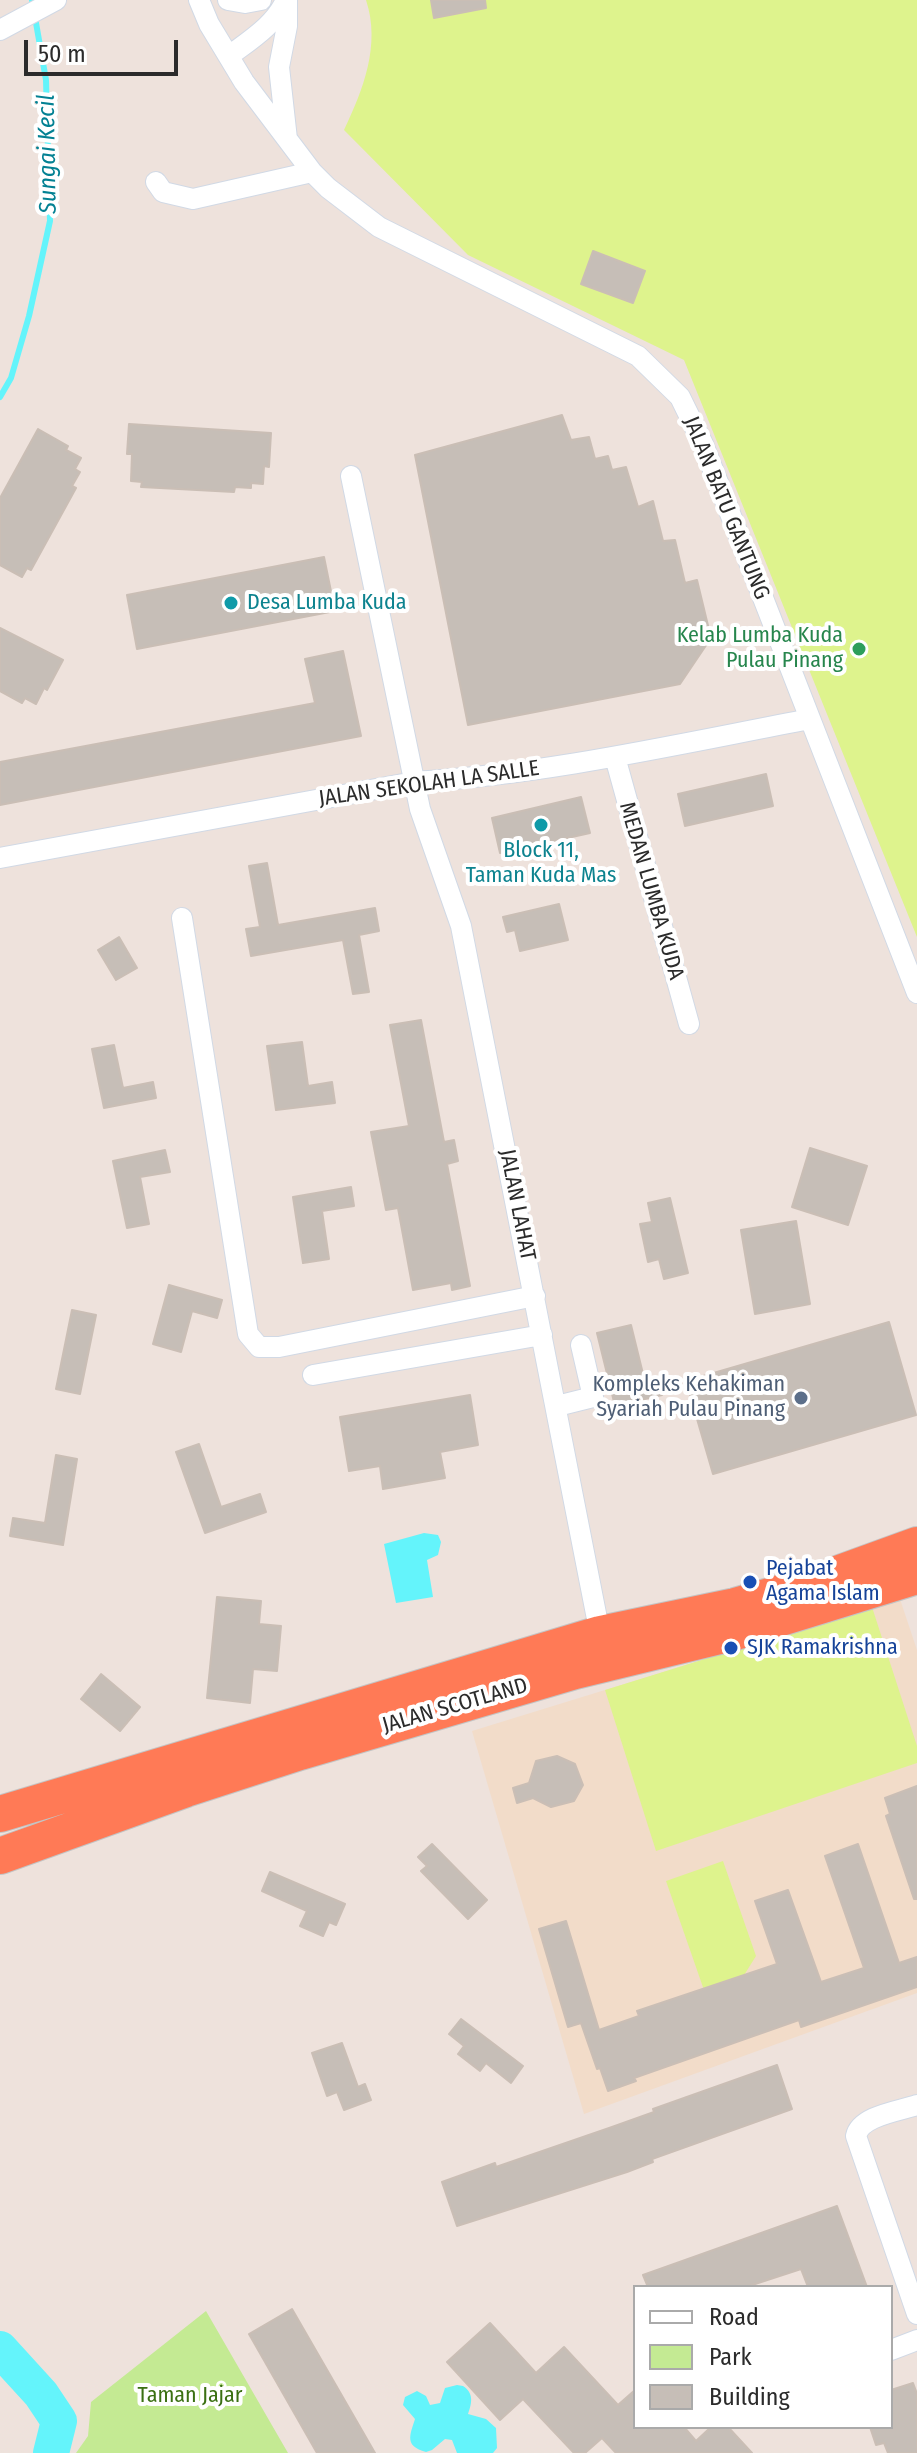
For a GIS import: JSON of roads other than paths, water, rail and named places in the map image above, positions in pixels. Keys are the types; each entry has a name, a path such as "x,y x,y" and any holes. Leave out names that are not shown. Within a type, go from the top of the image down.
{"highway":[{"name":"JALAN SCOTLAND","path":"0,1814 600,1634 735,1606 804,1586 917,1545"},
{"name":"JALAN SCOTLAND","path":"0,1856 300,1752 575,1671 732,1633 917,1576"}],"street":[{"path":"0,30 56,0"},
{"name":"JALAN BATU GANTUNG","path":"199,0 244,82 288,142 328,188 379,227 638,356 680,397 703,444 917,993"},
{"path":"228,0 245,3 261,0"},
{"path":"229,56 271,23 287,0"},
{"path":"287,0 287,26 279,67 288,142"},
{"path":"156,182 163,192 193,199 312,172"},
{"name":"JALAN LAHAT","path":"351,476 420,809 461,926 600,1634"},
{"name":"JALAN SEKOLAH LA SALLE","path":"0,858 414,782 484,778 615,757 810,719"},
{"name":"MEDAN LUMBA KUDA","path":"615,757 689,1024"},
{"path":"182,918 248,1334 253,1341 259,1347 279,1347 535,1296"},
{"path":"313,1375 542,1335"},
{"path":"557,1406 593,1397 581,1345"},
{"path":"917,2105 865,2122 857,2129 856,2136 917,2314"},
{"path":"893,2349 917,2340"}],"water":[{"path":"424,1533 438,1535 441,1542 438,1555 427,1560 433,1597 396,1603 384,1544"},
{"path":"457,2385 467,2389 470,2395 468,2414 486,2419 496,2428 497,2448 493,2453 457,2453 452,2440 445,2439 426,2452 414,2447 410,2435 415,2419 403,2405 405,2397 417,2391 426,2396 430,2405 440,2403 445,2388"}],"waterway":[{"name":"Sungai Kecil","path":"0,397 11,378 29,316 50,221 46,80 32,0"},
{"path":"0,2349 41,2394 59,2421 51,2453"}],"place":[{"name":"Desa Lumba Kuda","path":"231,603"},
{"name":"Kelab Lumba Kuda Pulau Pinang","path":"859,649"},
{"name":"Block 11, Taman Kuda Mas","path":"541,825"},
{"name":"Kompleks Kehakiman Syariah Pulau Pinang","path":"801,1398"},
{"name":"Pejabat Agama Islam","path":"750,1582"},
{"name":"SJK Ramakrishna","path":"731,1648"}],"park label":[{"name":"Taman Jajar","path":"190,2396"}]}
